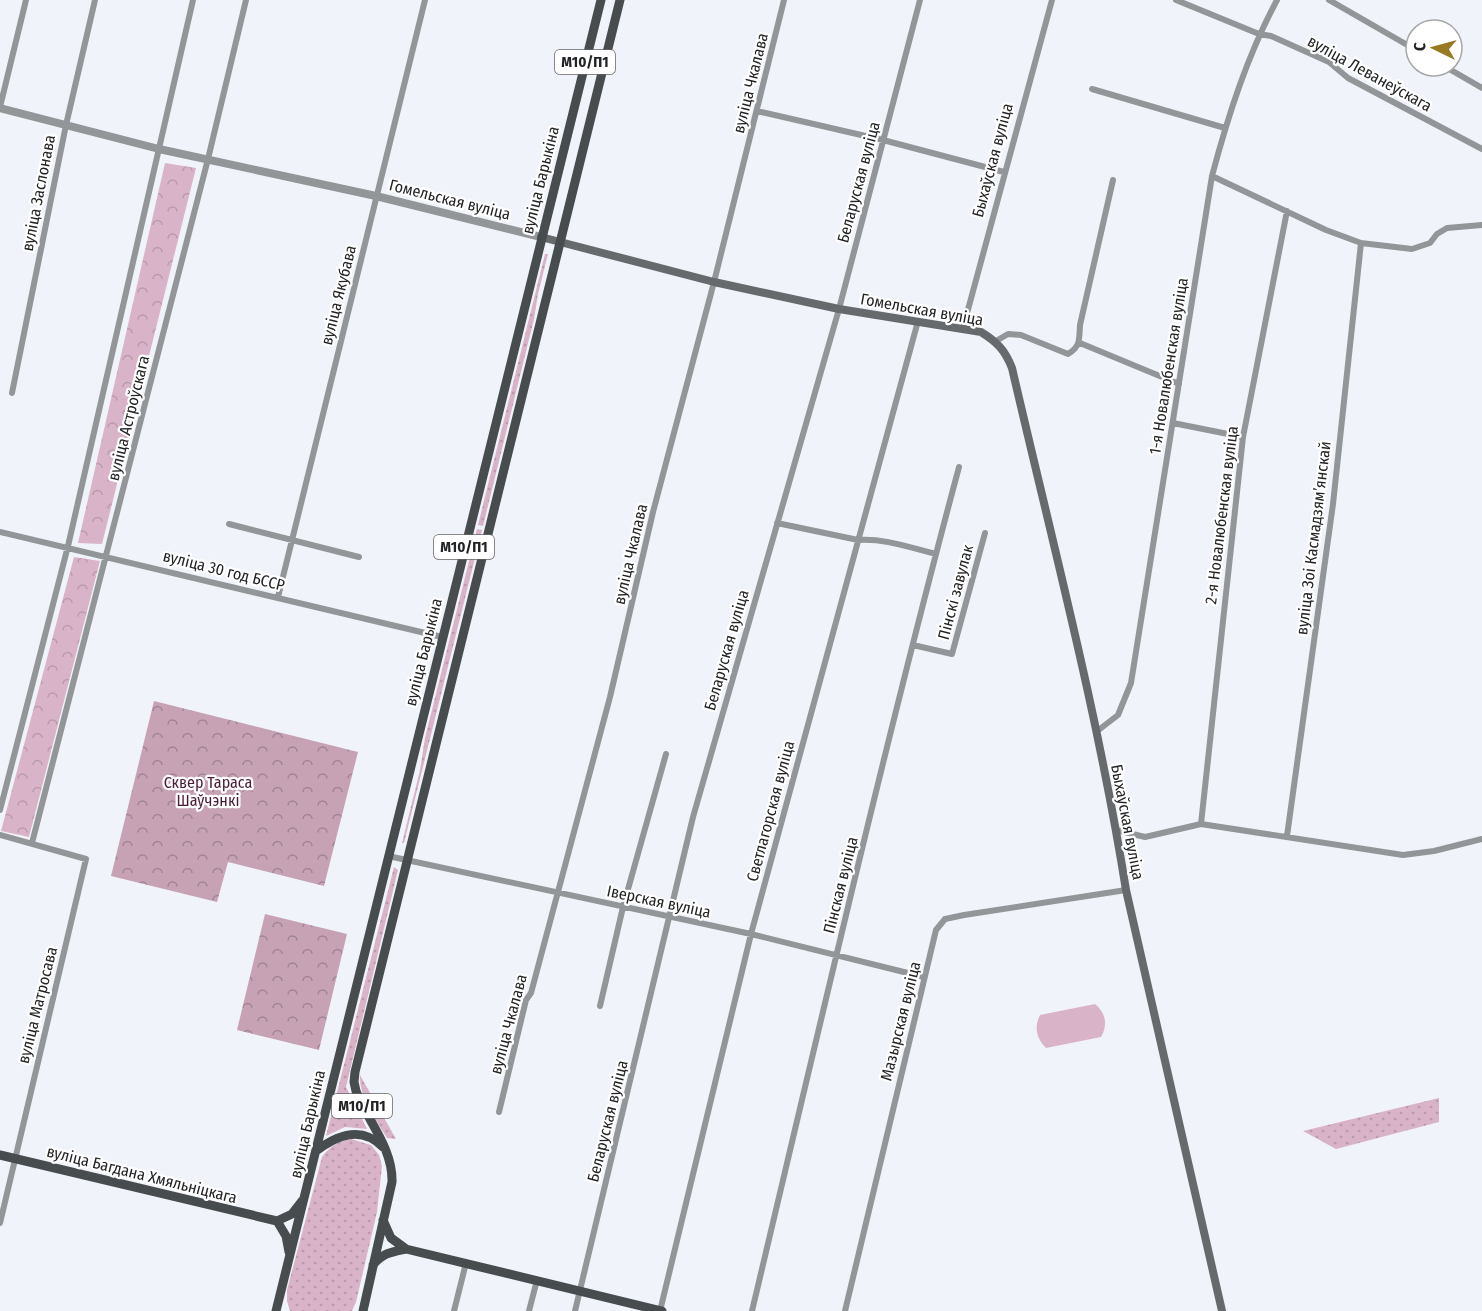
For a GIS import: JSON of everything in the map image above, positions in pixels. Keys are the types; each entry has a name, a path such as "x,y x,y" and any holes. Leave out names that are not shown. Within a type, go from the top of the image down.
{"main road":[{"name":"вуліца Барыкіна","path":"276,1311 601,0"},
{"name":"вуліца Барыкіна","path":"383,1220 392,1182 390,1160 358,1098 354,1082 620,0"},
{"name":"Гомельская вуліца","path":"541,237 714,282 839,309 981,332 996,341"},
{"name":"Быхаўская вуліца","path":"996,341 1006,352 1012,368 1096,732 1126,890 1222,1311"},
{"name":"М10/П1","path":"316,1151 347,1133 368,1137 378,1142 386,1150"},
{"name":"вуліца Багдана Хмяльніцкага","path":"0,1155 277,1221"},
{"path":"290,1259 286,1236 277,1221 292,1214 306,1196"},
{"name":"М10/П1","path":"363,1311 383,1220"},
{"path":"383,1220 391,1238 406,1249"},
{"path":"372,1267 380,1257 388,1252 406,1249 660,1311"},
{"path":"279,1298 283,1311"}],"street":[{"path":"0,107 26,0"},
{"name":"вуліца Заслонава","path":"12,393 66,125 95,0"},
{"name":"вуліца Астроўскага","path":"0,810 68,546 193,0"},
{"name":"вуліца Астроўскага","path":"32,843 208,159 246,0"},
{"name":"вуліца Якубава","path":"278,597 425,0"},
{"name":"вуліца Чкалава","path":"499,1112 526,1000 531,993 610,697 654,512 784,0"},
{"name":"Беларуская вуліца","path":"575,1311 693,817 839,309 920,0"},
{"name":"Быхаўская вуліца","path":"963,328 1052,0"},
{"name":"вуліца Леванеўскага","path":"1176,0 1259,34 1271,36 1329,62 1348,78 1482,149"},
{"name":"1-я Новалюбенская вуліца","path":"1096,732 1118,715 1131,683 1212,176 1224,128 1259,34 1277,0"},
{"path":"1329,0 1404,43"},
{"path":"1464,78 1482,88"},
{"path":"1092,89 1224,128"},
{"name":"Гомельская вуліца","path":"0,107 159,149 376,196 541,237"},
{"path":"757,111 883,140 1004,172"},
{"path":"1212,176 1326,230 1361,243 1413,249 1430,243 1437,234 1447,228 1482,225"},
{"path":"996,341 1008,334 1021,335 1068,354 1076,349 1080,342 1080,325 1113,180"},
{"name":"2-я Новалюбенская вуліца","path":"1201,824 1243,437 1287,212"},
{"name":"вуліца Зоі Касмадзямʼянскай","path":"1287,836 1333,504 1361,243"},
{"name":"Светлагорская вуліца","path":"660,1311 750,934 918,321"},
{"path":"1080,342 1179,384"},
{"path":"1173,423 1243,437"},
{"name":"Пінская вуліца","path":"752,1311 913,645 959,467"},
{"path":"777,523 858,540 869,539 893,543 936,554"},
{"path":"229,524 359,557"},
{"name":"вуліца 30 год БССР","path":"0,532 68,546 442,637"},
{"name":"Пінскі завулак","path":"913,645 952,654 986,533"},
{"path":"600,1006 623,908 666,754"},
{"path":"1116,830 1145,837 1201,824 1403,855 1434,851 1482,838"},
{"path":"0,835 32,843"},
{"name":"вуліца Матросава","path":"0,1223 86,858 32,843"},
{"name":"Іверская вуліца","path":"388,856 750,934 924,977"},
{"name":"Мазырская вуліца","path":"845,1311 936,930 945,919 1058,899 1126,890"},
{"path":"454,1311 466,1263"},
{"path":"529,1311 537,1280"}],"green space":[{"path":"165,163 196,168 102,544 78,543"},
{"path":"545,254 548,254 534,319 483,526 478,525"},
{"path":"477,529 482,530 404,843 402,843 420,770 425,738"},
{"path":"74,557 100,561 29,837 1,831"},
{"name":"Сквер Тараса Шаўчэнкі","path":"154,701 358,752 324,886 228,862 217,902 111,876"},
{"path":"394,867 398,870 346,1087 367,1129 345,1127 326,1136"},
{"path":"265,914 347,934 319,1050 237,1030"},
{"path":"1095,1004 1102,1011 1105,1019 1105,1028 1101,1037 1046,1048 1038,1036 1037,1024 1040,1015"},
{"path":"360,1075 396,1139 387,1138 373,1116 362,1092"},
{"path":"1439,1098 1439,1122 1336,1149 1303,1131"},
{"path":"351,1139 371,1145 379,1155 382,1166 377,1212 356,1302 352,1311 290,1311 287,1290 322,1157 335,1145"}]}
